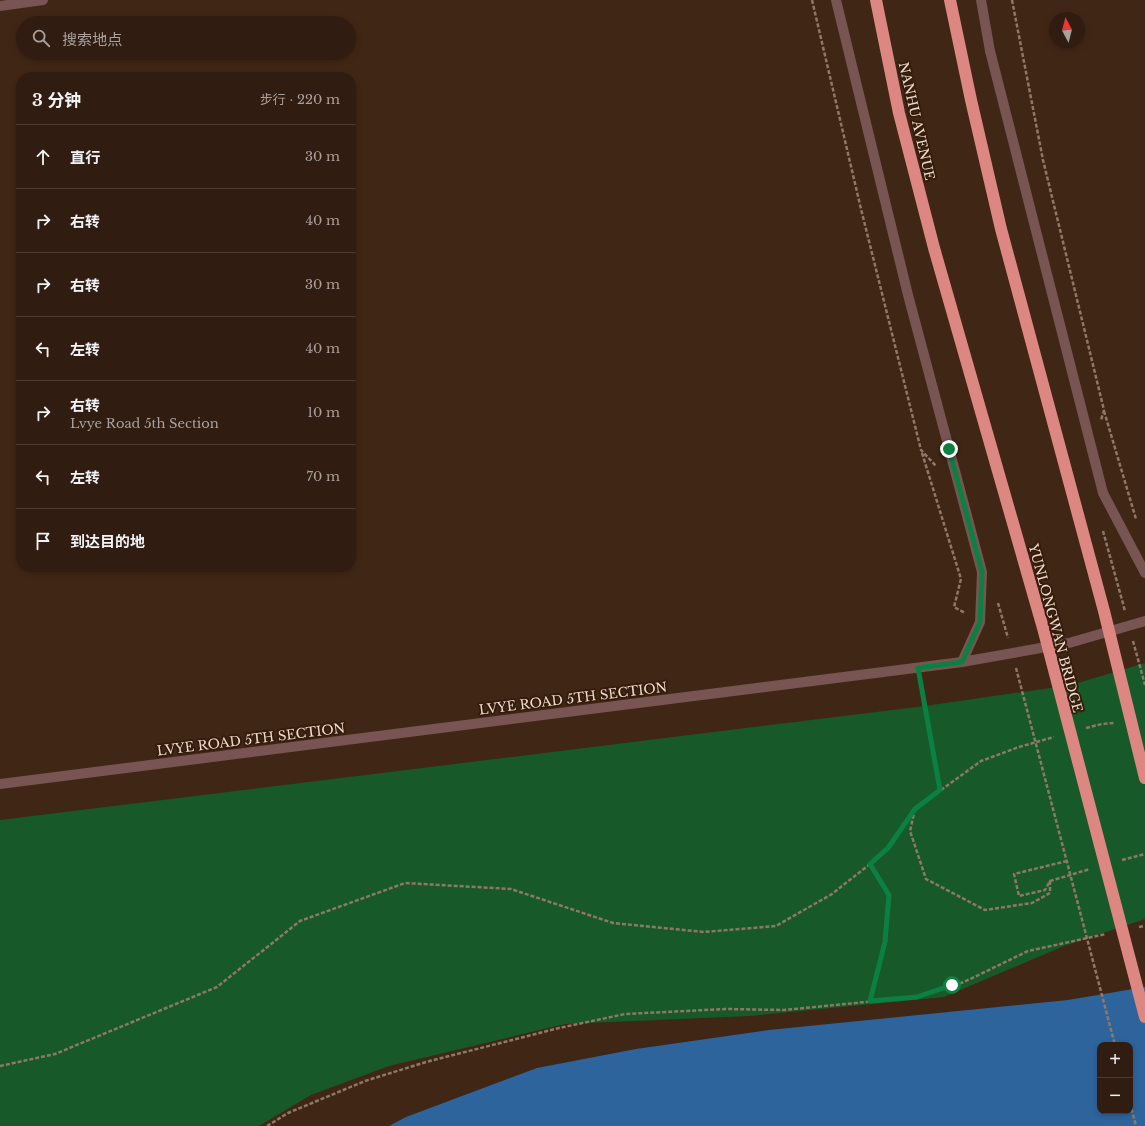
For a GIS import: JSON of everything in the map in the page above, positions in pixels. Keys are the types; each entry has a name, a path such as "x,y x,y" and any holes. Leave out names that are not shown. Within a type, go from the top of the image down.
{"highway":[{"name":"NANHU AVENUE","path":"876,0 899,113 934,248"},
{"path":"950,0 1001,230 1104,611 1145,778"},
{"name":"YUNLONGWAN BRIDGE","path":"934,248 1043,628 1145,1017"}],"street":[{"path":"0,6 43,0"},
{"path":"836,0 908,296 982,572 980,622 962,662"},
{"path":"981,0 990,51 1103,493 1145,573"},
{"name":"LVYE ROAD 5TH SECTION","path":"0,784 962,662 1069,643 1145,621"}],"path":[{"path":"812,0 861,209"},
{"path":"1012,0 1042,160"},
{"path":"1104,410 1138,523"},
{"path":"922,450 961,578 954,607"},
{"path":"918,668 940,790"},
{"path":"1079,730 1102,724 1116,723"},
{"path":"0,1066 55,1054 217,987 300,921 405,883 511,889 613,923 704,932 776,926 832,894 870,864 888,848 915,809 981,760 1056,736"},
{"path":"915,809 910,831 926,879 985,910 1032,903 1050,893 1050,880 1045,890 1019,896 1014,874 1067,861"},
{"path":"870,864 889,895 885,942 870,1001"},
{"path":"1137,928 1145,926"},
{"path":"267,1126 288,1113 365,1081 426,1062 559,1028 625,1014 725,1009 784,1010 917,997 964,982 1028,951 1114,933"},
{"path":"1133,1114 1136,1126"}],"green space":[{"path":"1145,663 1145,919 1064,946 944,997 750,1016 565,1024 389,1066 311,1095 259,1126 0,1126 0,820 925,706 1071,685"}],"water":[{"path":"1145,987 1145,1126 389,1126 406,1117 537,1068 636,1049 769,1030 1068,1000"}],"route":[{"path":"949,449 982,572 980,622 962,662 918,668 940,790 915,809 888,848 870,864 889,895 885,942 870,1001 917,997 952,985"}]}
